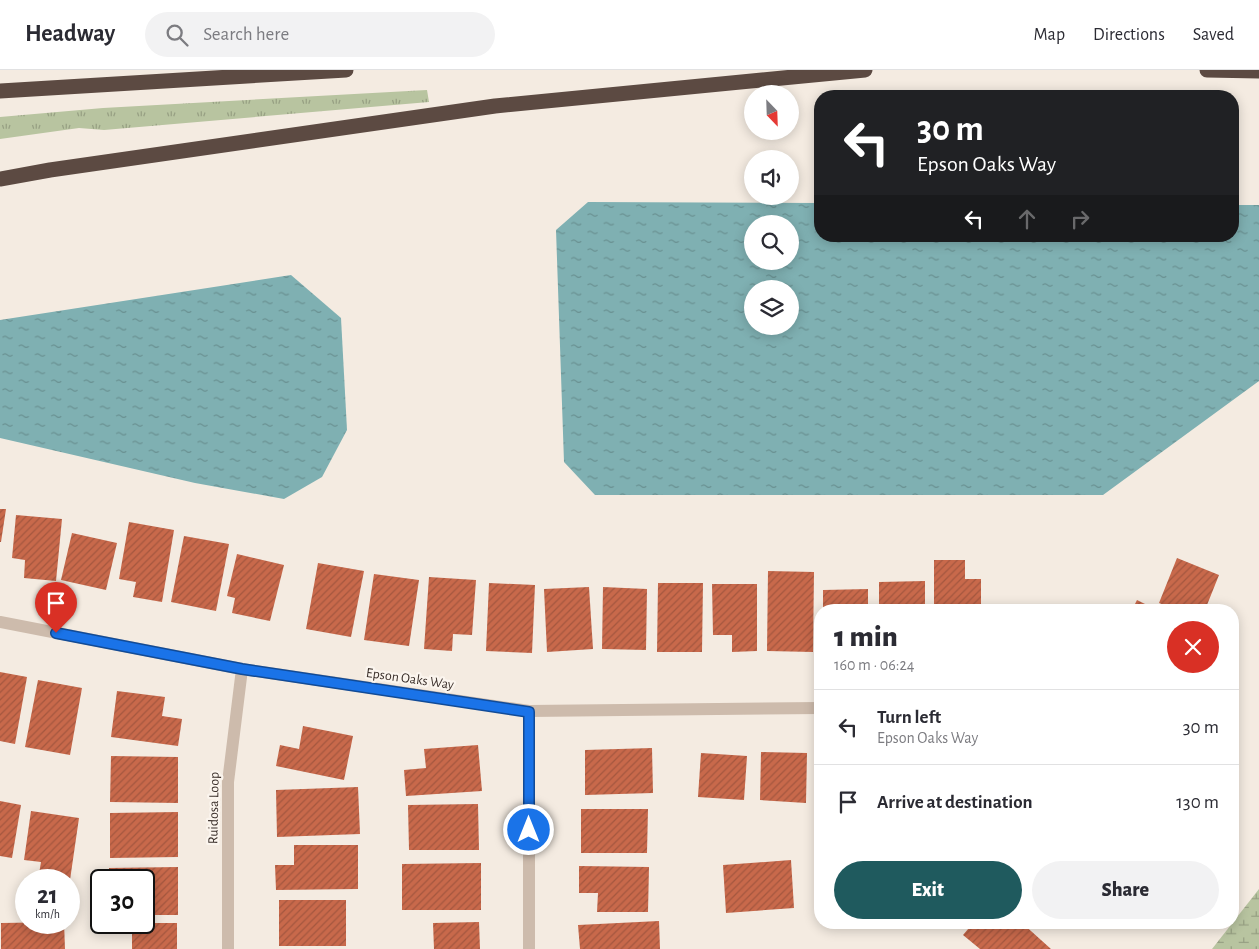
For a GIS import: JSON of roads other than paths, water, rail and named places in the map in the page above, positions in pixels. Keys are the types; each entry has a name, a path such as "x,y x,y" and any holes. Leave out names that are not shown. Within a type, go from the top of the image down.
{"highway":[{"path":"0,91 346,70"},
{"path":"0,179 60,168 495,106 866,70"},
{"path":"1207,70 1259,71"}],"street":[{"name":"Epson Oaks Way","path":"0,622 242,669 529,712 814,708"},
{"name":"Ruidosa Loop","path":"228,949 228,782 242,669"},
{"path":"529,712 529,949"}],"water":[{"path":"588,202 744,203 744,205 799,205 799,203 814,203 814,242 1239,242 1239,205 1259,205 1259,381 1103,495 595,495 564,462 556,230"},
{"path":"291,275 341,318 347,430 322,477 284,499 195,483 0,438 0,320"}]}
